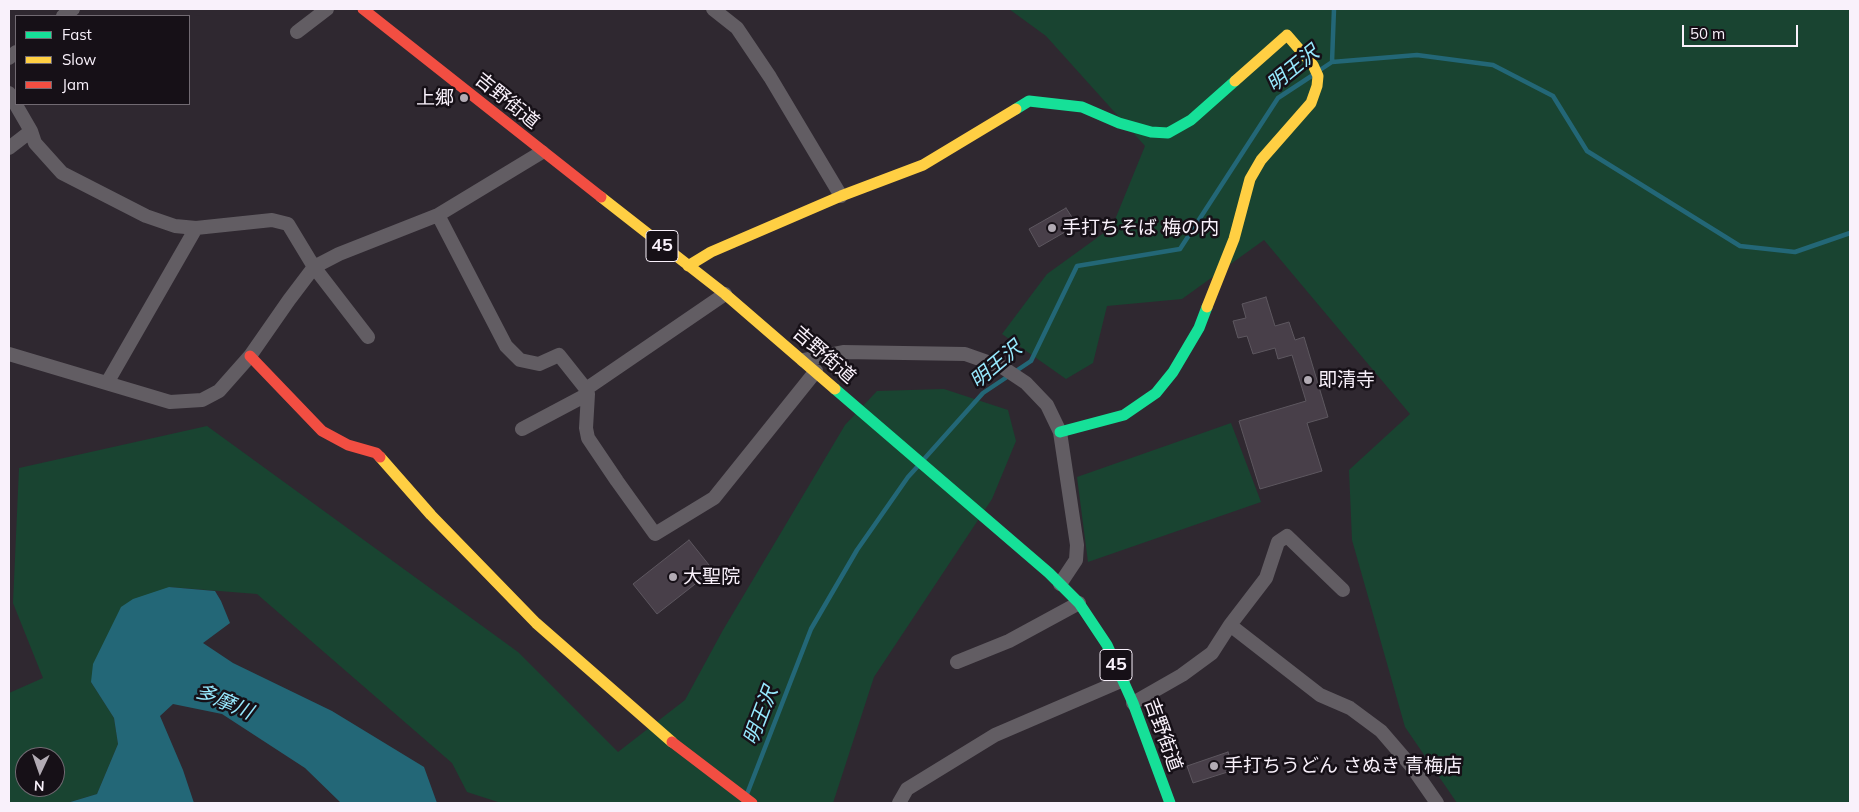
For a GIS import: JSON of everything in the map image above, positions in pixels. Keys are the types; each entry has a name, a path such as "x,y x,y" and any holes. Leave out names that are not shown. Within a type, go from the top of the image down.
{"street":[{"path":"297,32 327,9"},
{"name":"吉野街道","path":"363,9 542,152 725,294 993,524 1060,584 1079,603 1107,646 1133,703 1170,803"},
{"path":"714,9 737,28 770,77 841,196"},
{"path":"688,266 711,252 841,196 923,165 1029,101 1082,107 1127,125 1151,132 1168,133 1190,120 1287,35 1313,65 1318,76 1312,103 1261,160 1250,178 1234,239 1199,328 1173,372 1156,393 1124,415 1060,432"},
{"path":"16,105 31,131 35,143 62,173 146,216 174,226 196,228 272,220 288,224 314,267 368,337"},
{"path":"9,148 31,131"},
{"path":"9,354 170,402 202,400 219,391 250,356 314,267 339,254 438,214 542,152"},
{"path":"438,214 506,346 520,360 539,364 559,355 587,392 586,428 588,438 616,481 655,534 714,498 816,371"},
{"path":"107,383 196,228"},
{"path":"522,429 587,392 725,294"},
{"path":"803,360 843,352 966,354 1002,367 1026,383 1047,405 1060,432 1077,545 1076,560 1060,584"},
{"path":"250,356 322,431 348,445 376,453 431,515 536,623 658,732 752,803"},
{"path":"1133,703 1182,675 1212,653 1230,625 1266,578 1278,542 1287,536 1343,590"},
{"path":"957,662 1008,641 1079,603"},
{"path":"1230,625 1320,694 1350,708 1381,731 1412,767 1437,803"},
{"path":"899,803 907,789 995,735 1123,680"}],"green space":[{"path":"1009,9 1850,9 1850,803 1457,803 1405,727 1352,540 1349,470 1410,414 1264,240 1182,299 1107,306 1093,363 1066,379 1002,334 1047,274 1112,227 1145,146 1046,36"},
{"path":"944,389 1008,410 1016,441 992,499 874,677 833,803 501,803 467,792 452,763 257,594 169,587 91,682 114,718 118,744 97,794 67,803 9,803 9,693 43,678 13,603 19,468 207,426 518,652 618,752 685,700 723,630 845,425 877,391"},
{"path":"1231,423 1261,502 1088,562 1077,477"}],"water":[{"name":"多摩川","path":"169,587 215,591 230,623 203,643 233,663 332,711 424,767 437,803 341,803 305,768 222,714 173,704 160,716 183,770 194,803 67,803 97,794 118,744 114,718 91,682 93,664 121,607 133,599"}],"building":[{"path":"1066,208 1077,225 1039,247 1029,229"},
{"name":"即清寺","path":"1266,297 1275,326 1289,322 1295,340 1304,337 1328,417 1307,423 1322,471 1260,489 1239,421 1306,401 1292,355 1278,359 1275,348 1253,354 1247,336 1238,338 1233,321 1246,318 1242,304"},
{"name":"大聖院","path":"689,540 713,570 657,614 633,584"},
{"path":"1228,752 1234,770 1193,783 1187,766"}],"waterway":[{"name":"明王沢","path":"1320,70 1332,62 1334,9"},
{"path":"1332,62 1417,55 1493,65 1553,96 1587,151 1740,246 1795,252 1850,233"},
{"name":"明王沢","path":"925,458 983,393 1031,361 1077,266 1180,249 1278,98 1313,75"},
{"name":"明王沢","path":"747,794 811,629 857,550 908,477 918,466"}],"traffic: fast":[{"path":"1016,109 1029,101 1082,107 1119,123 1151,132 1168,133 1191,120 1235,81"},
{"path":"1060,432 1124,415 1156,393 1173,372 1199,328 1207,307"},
{"path":"835,389 1049,573 1079,603 1107,645 1133,703 1170,803"}],"traffic: slow":[{"path":"1207,307 1234,239 1250,179 1261,160 1311,103 1317,86 1318,76 1313,65 1287,35 1235,81"},
{"path":"688,266 711,252 841,196 923,165 1016,109"},
{"path":"601,197 725,294 835,389"},
{"path":"380,457 431,515 536,623 672,742"}],"traffic: jam":[{"path":"363,9 601,197"},
{"path":"250,356 322,431 348,445 376,453 380,457"},
{"path":"672,742 752,803"}],"place":[{"name":"上郷","path":"464,98"},
{"name":"手打ちそば 梅の内","path":"1052,228"},
{"name":"即清寺","path":"1308,380"},
{"name":"大聖院","path":"673,577"},
{"name":"手打ちうどん さぬき 青梅店","path":"1214,766"}]}
